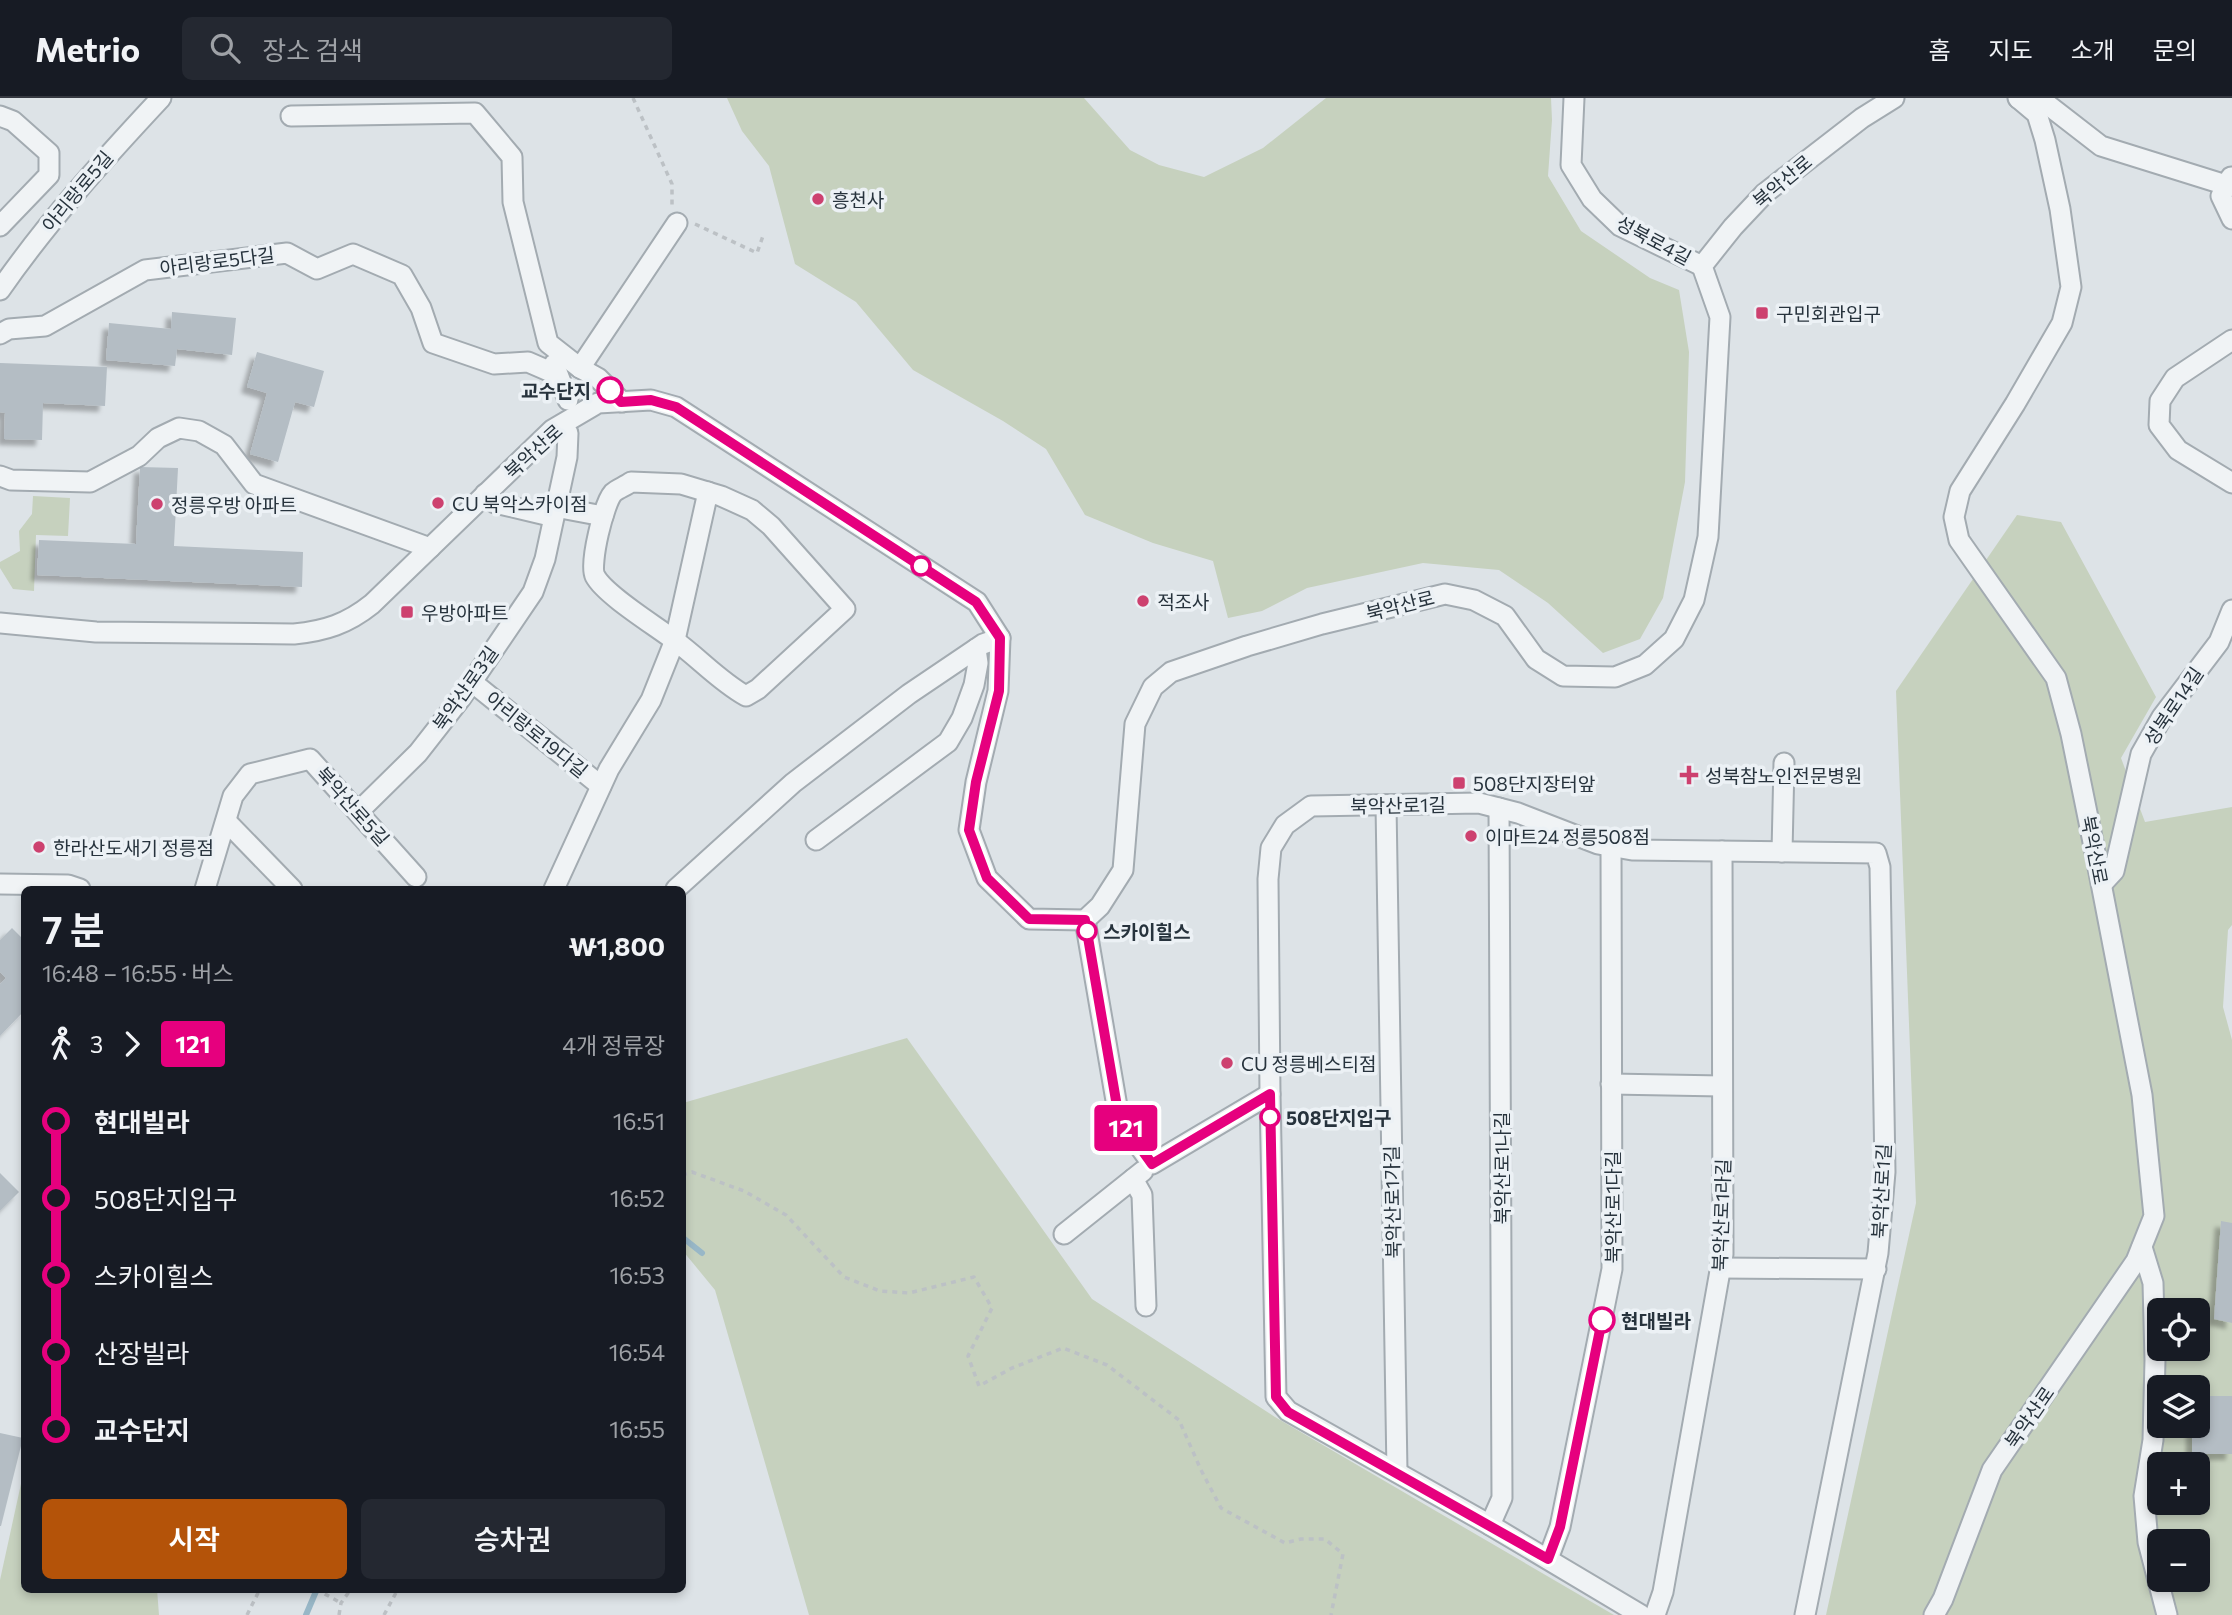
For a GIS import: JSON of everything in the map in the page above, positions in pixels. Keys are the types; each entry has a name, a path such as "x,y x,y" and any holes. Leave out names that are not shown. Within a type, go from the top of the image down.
{"street":[{"name":"아리랑로5길","path":"0,290 27,251 78,189 161,98"},
{"name":"성북로4길","path":"1574,98 1571,165 1592,199 1620,226 1702,266"},
{"name":"북악산로","path":"1085,920 1100,906 1123,870 1135,724 1153,687 1171,673 1247,646 1322,624 1444,594 1474,600 1505,616 1536,659 1563,676 1615,677 1645,665 1674,639 1694,600 1708,537 1720,317 1702,266 1765,193 1861,118 1894,98"},
{"path":"2018,98 2039,98 2101,146 2229,181 2221,196 2232,219"},
{"name":"북악산로","path":"1934,1615 1943,1599 1992,1470 2129,1272 2154,1216 2142,1095 2102,884 2071,734 2056,678 1959,540 1954,516 1960,491 2062,323 2071,287 2060,209 2045,139 2037,114 2018,98"},
{"path":"291,116 396,106 475,113 512,157 513,202 548,343 568,400"},
{"path":"0,116 13,121 48,153 49,175 0,226"},
{"path":"49,175 78,189"},
{"path":"580,368 678,218"},
{"name":"아리랑로5다길","path":"0,334 9,329 45,326 145,270 287,253 317,269 354,254 402,275 421,308 433,343 494,364 528,362 558,376"},
{"path":"2232,340 2175,378 2160,401 2159,425 2178,450 2232,483"},
{"path":"548,343 580,368 598,378 621,402"},
{"name":"북악산로","path":"0,623 96,632 316,632 354,618 552,430 598,403 651,400 676,407 976,602 1000,638"},
{"path":"0,476 11,480 90,482 139,456 158,438 180,428 199,431 224,445 254,484 430,548"},
{"name":"북악산로3길","path":"358,812 418,753 472,682 533,592 545,559 567,457 568,433"},
{"path":"631,482 681,484 708,492 752,510 771,526 845,609 758,689 746,695 730,687 675,640 615,596 595,575 594,560 603,516 612,494 631,482"},
{"name":"아리랑로19다길","path":"555,886 601,786 651,700 675,640 708,492"},
{"path":"485,494 495,503 546,515 555,507 603,516"},
{"name":"성북로14길","path":"2102,884 2114,871 2141,754 2162,717 2218,642 2232,610"},
{"path":"679,886 793,783 909,694 976,649 1000,638 999,691 976,782 969,830 987,878 1029,919 1085,920 1119,1118 1152,1164"},
{"path":"816,840 948,742 962,718 974,684 978,663 976,649"},
{"name":"아리랑로19다길","path":"472,682 601,786"},
{"name":"북악산로5길","path":"206,886 233,796 250,775 310,759 416,877"},
{"path":"1782,852 1784,763"},
{"name":"북악산로1길","path":"1642,1615 1490,1525 1288,1412 1276,1397 1268,879 1271,848 1285,825 1311,806 1479,803 1518,813 1598,844 1632,850 1876,853 1880,867 1885,1172 1875,1269 1805,1615"},
{"name":"북악산로1가길","path":"1386,805 1397,1472"},
{"name":"북악산로1나길","path":"1490,1525 1502,1498 1499,808"},
{"path":"226,821 289,886"},
{"name":"북악산로1다길","path":"1548,1559 1560,1527 1612,1269 1611,846"},
{"name":"북악산로1라길","path":"1655,1615 1663,1592 1723,1254 1721,851"},
{"path":"0,868 6,884 71,886"},
{"path":"1611,1084 1722,1086"},
{"path":"1064,1234 1152,1164 1270,1094"},
{"path":"1133,1179 1142,1195 1146,1306"},
{"path":"2142,1247 2154,1283 2155,1360 2153,1440 2144,1496 2148,1542 2167,1615"},
{"path":"1721,1268 1875,1269"}],"path":[{"path":"632,98 671,184 678,218 757,253 764,233"},
{"path":"686,1174 692,1172 744,1191 786,1215 844,1277 880,1291 909,1293 974,1277 992,1308 968,1356 979,1386 1012,1368 1063,1348 1107,1365 1179,1420 1201,1471 1221,1508 1284,1543 1301,1539 1325,1539 1343,1553 1331,1615"},
{"path":"247,1615 258,1593"},
{"path":"323,1593 341,1604"},
{"path":"339,1615 341,1604 348,1593"},
{"path":"384,1615 396,1593"}],"green space":[{"path":"727,98 1084,98 1130,150 1159,165 1204,177 1263,148 1326,98 1551,98 1548,176 1581,231 1650,278 1679,290 1689,352 1685,482 1663,598 1640,639 1603,653 1548,603 1499,570 1423,563 1307,588 1262,611 1228,618 1213,561 1153,543 1085,515 1046,449 1003,421 913,370 856,302 795,264 769,166 742,131"},
{"path":"33,496 70,498 68,536 36,535 34,591 13,589 0,568 0,562 20,551 19,531 32,514"},
{"path":"2017,515 2061,522 2156,697 2121,758 2145,822 2232,807 2232,925 2228,930 2223,1007 2232,1040 2232,1615 1826,1615 1916,1203 1896,691"},
{"path":"907,1038 1092,1299 1275,1417 1614,1615 809,1615 715,1290 686,1255 686,1102"},
{"path":"21,1484 21,1593 157,1593 159,1615 0,1615 0,1580"}],"building":[{"path":"172,312 236,318 232,355 177,349 175,366 106,360 109,323 171,329"},
{"path":"257,352 324,371 314,407 295,402 278,462 250,454 267,393 247,387"},
{"path":"0,363 107,367 105,406 43,403 42,440 4,439 5,413 0,412"},
{"name":"정릉우방 아파트","path":"140,467 178,468 174,546 303,552 302,587 37,575 39,540 136,544"},
{"path":"12,928 21,937 21,1014 0,1036 0,984 6,978 0,972 0,940"},
{"path":"0,1173 19,1192 0,1211"},
{"path":"2221,1221 2232,1223 2232,1323 2214,1319"},
{"path":"2210,1396 2232,1396 2232,1454 2192,1452 2192,1438 2210,1438"},
{"path":"0,1433 21,1438 21,1446 0,1526"}],"waterway":[{"path":"686,1240 702,1253"},
{"path":"306,1615 315,1593"}],"bus line":[{"name":"121","path":"610,390 621,402 651,400 676,407 976,602 1000,638 999,691 976,782 969,830 987,878 1029,919 1085,920 1119,1118 1152,1164 1270,1094 1276,1397 1288,1412 1548,1559 1560,1527 1602,1320"}],"place":[{"name":"흥천사","path":"818,199"},
{"name":"구민회관입구","path":"1762,313"},
{"name":"교수단지","path":"610,390"},
{"name":"CU 북악스카이점","path":"438,503"},
{"name":"정릉우방 아파트","path":"157,504"},
{"name":"적조사","path":"1143,601"},
{"name":"우방아파트","path":"407,612"},
{"name":"성북참노인전문병원","path":"1689,775"},
{"name":"508단지장터앞","path":"1459,783"},
{"name":"이마트24 정릉508점","path":"1471,836"},
{"name":"한라산도새기 정릉점","path":"39,847"},
{"name":"스카이힐스","path":"1087,931"},
{"name":"CU 정릉베스티점","path":"1227,1063"},
{"name":"508단지입구","path":"1270,1117"},
{"name":"현대빌라","path":"1602,1320"}]}
